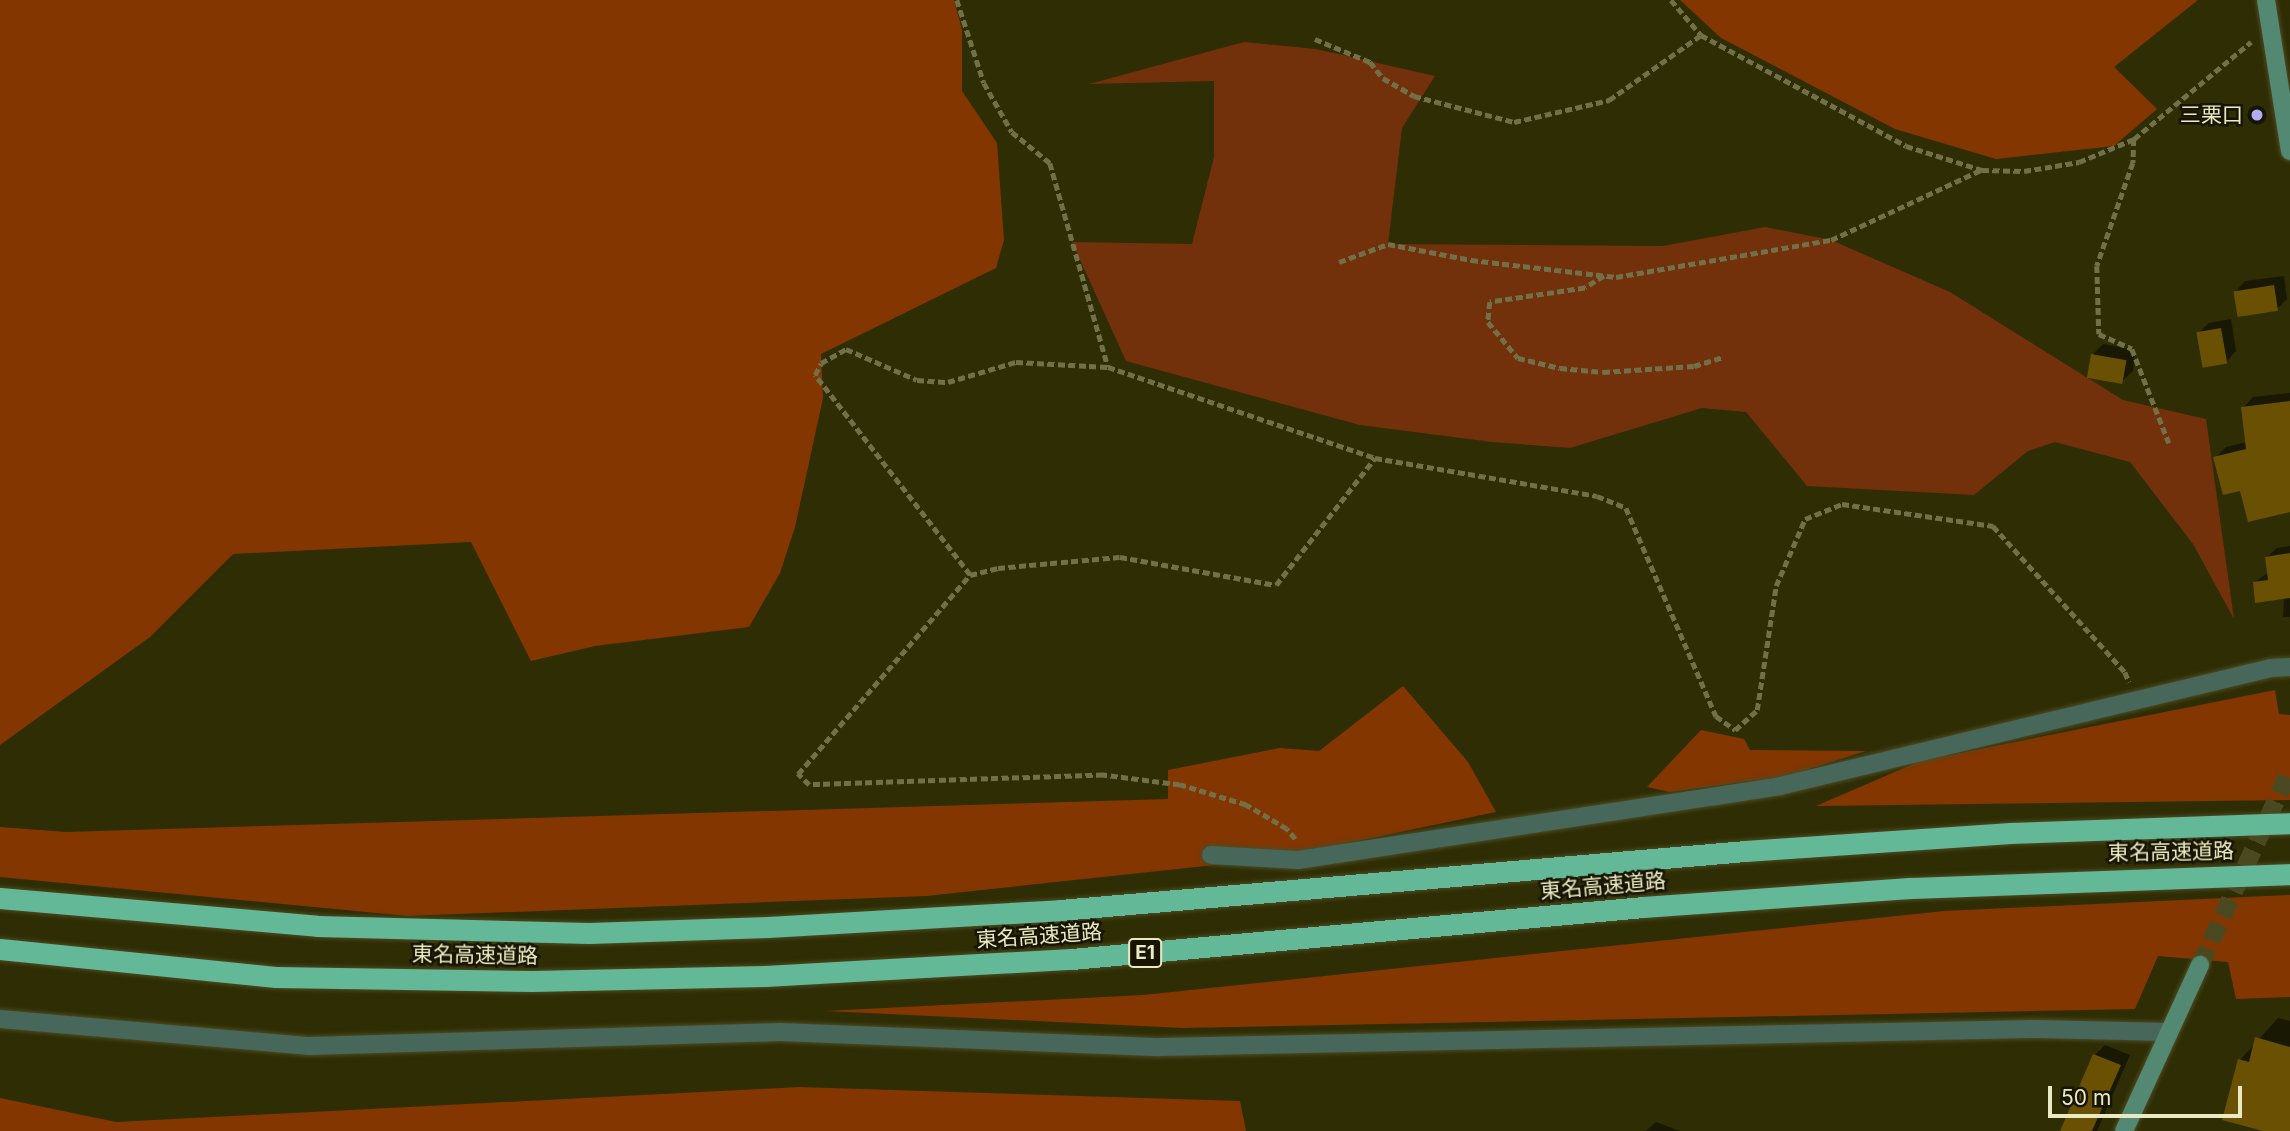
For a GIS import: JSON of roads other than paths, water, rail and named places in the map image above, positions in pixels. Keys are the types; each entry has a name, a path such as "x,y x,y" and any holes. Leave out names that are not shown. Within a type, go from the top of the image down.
{"highway":[{"name":"東名高速道路","path":"0,898 344,927 589,933 768,928 1060,910 1773,849 2010,833 2290,823"},
{"name":"東名高速道路","path":"0,949 276,977 532,981 765,976 1072,959 1643,907 1909,888 2290,874"}],"main road":[{"path":"2266,0 2290,151"},
{"path":"2124,1131 2200,965"}],"street":[{"path":"1211,855 1310,859 1780,786 2135,700 2290,667"},
{"path":"0,1019 310,1046 781,1032 1160,1047 2024,1029 2169,1032"}],"tunnel":[{"path":"2200,965 2290,770"}],"place":[{"name":"三栗口","path":"2257,115"}]}
